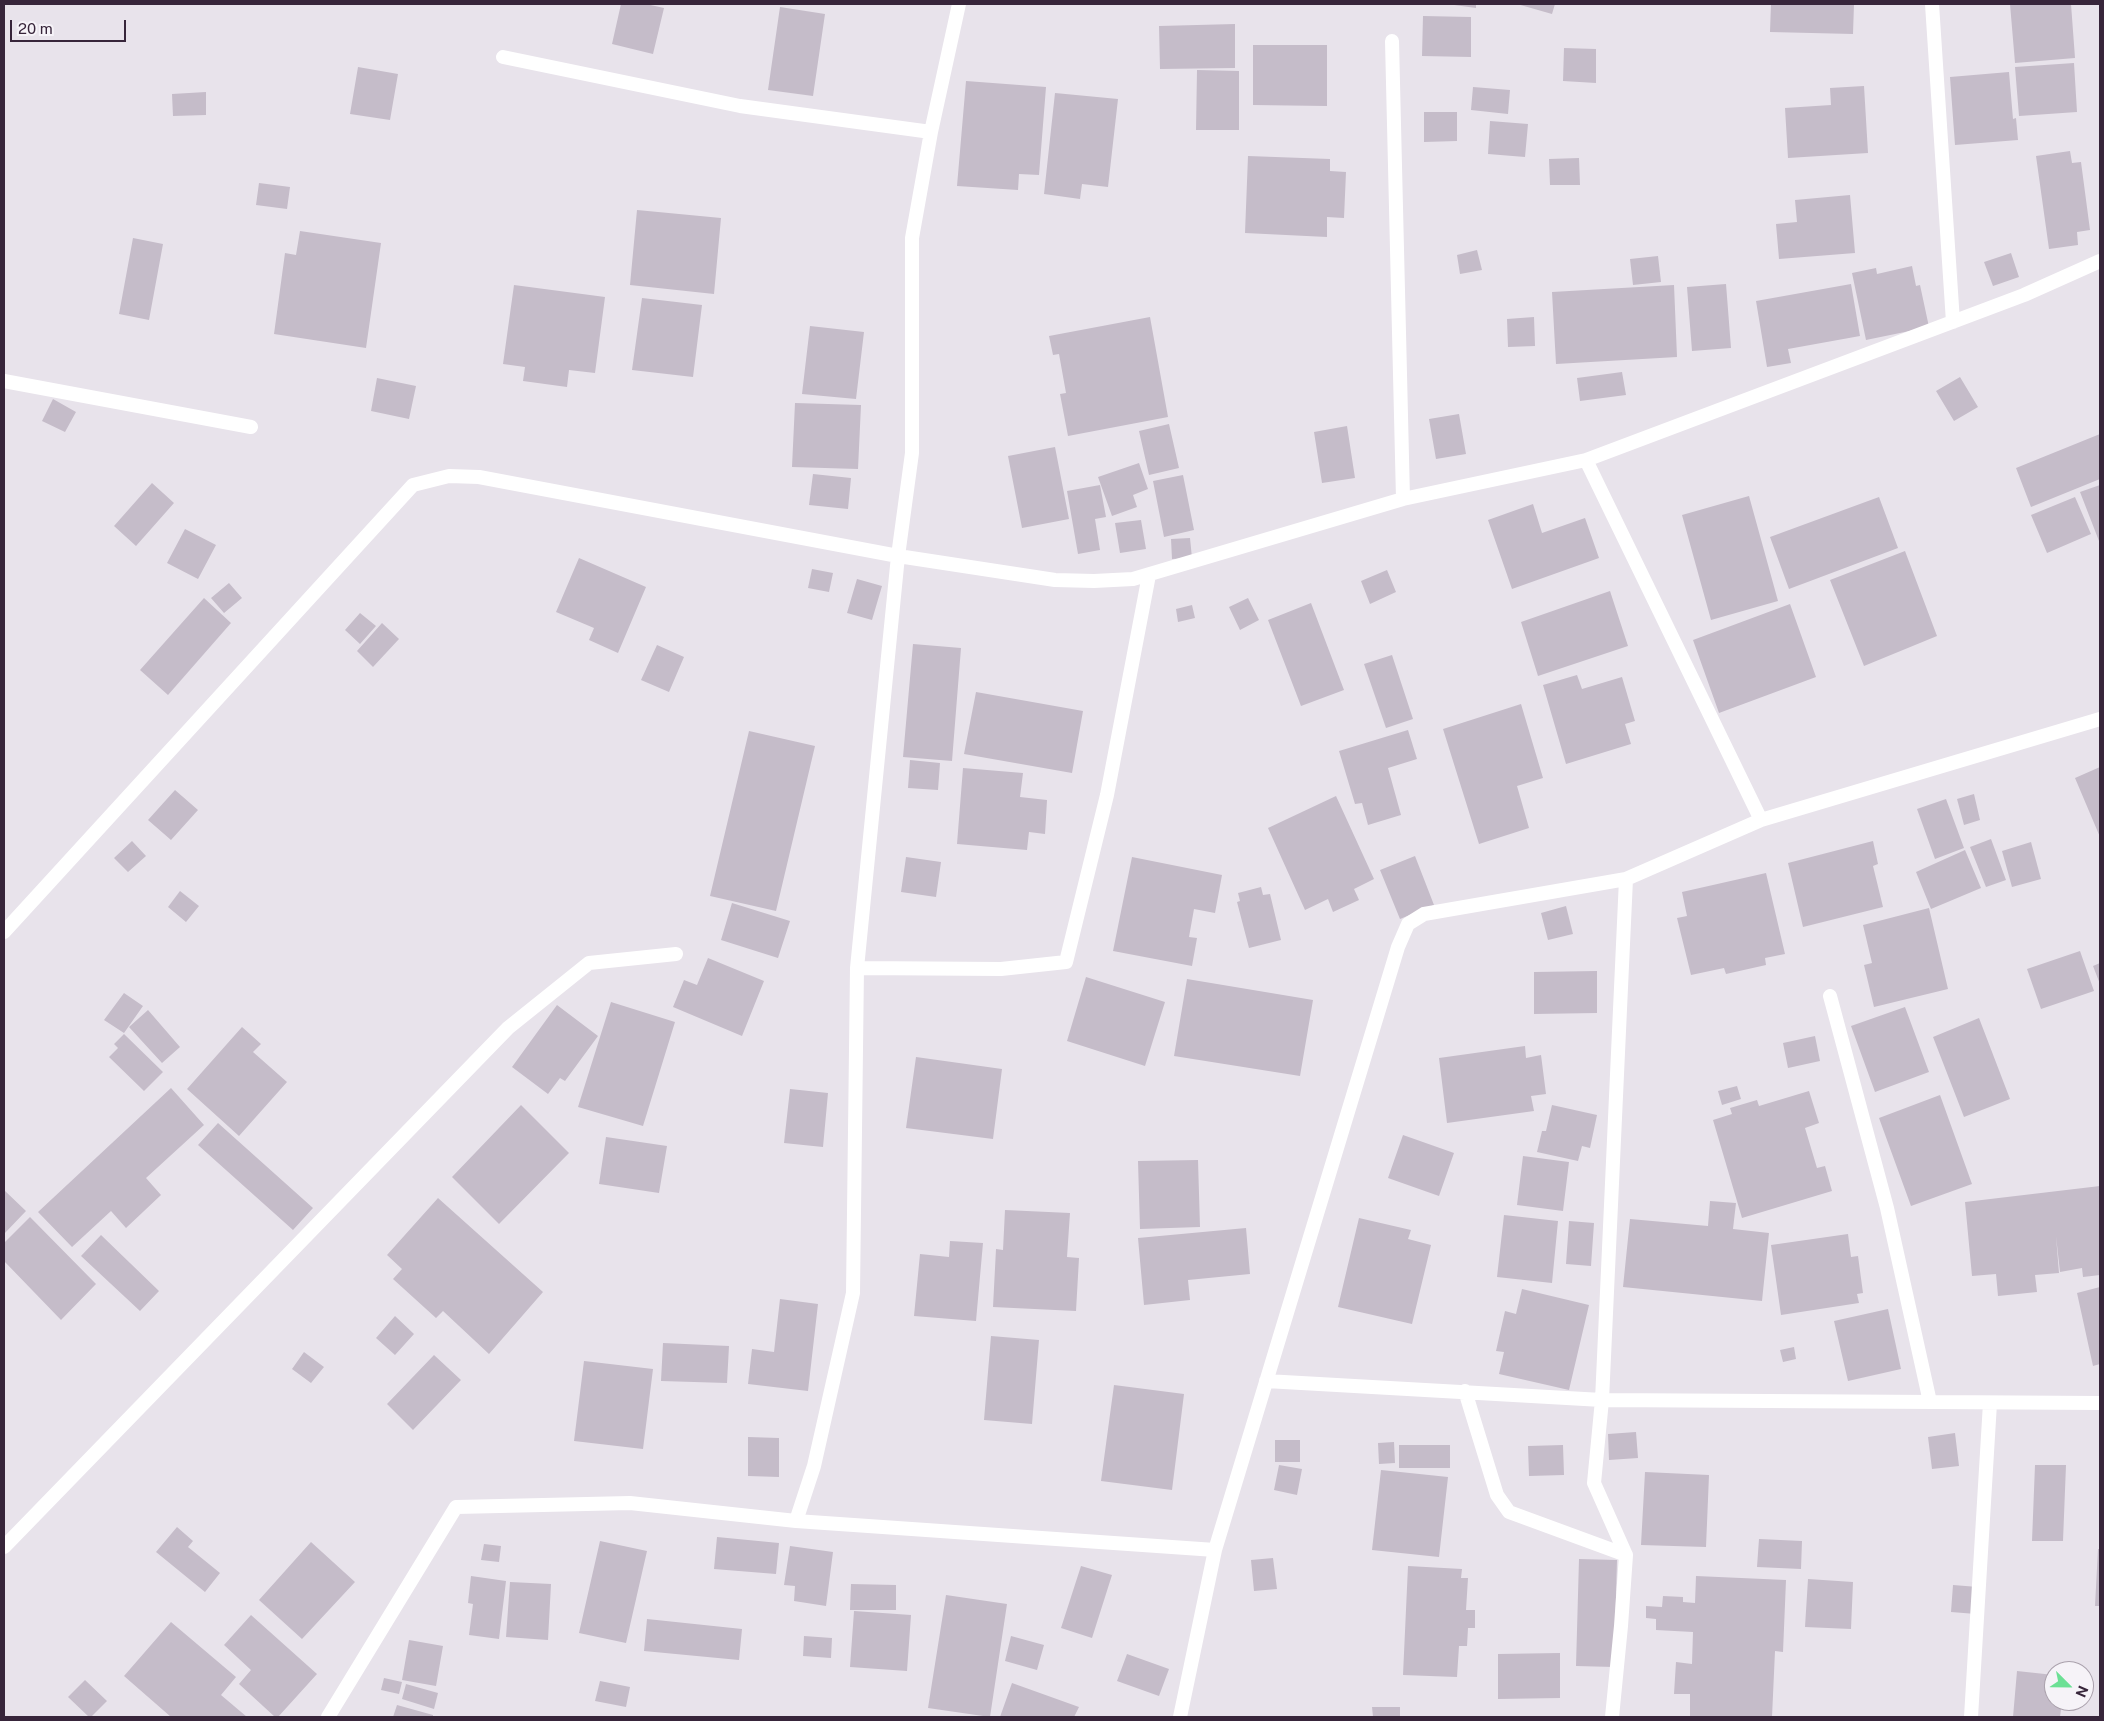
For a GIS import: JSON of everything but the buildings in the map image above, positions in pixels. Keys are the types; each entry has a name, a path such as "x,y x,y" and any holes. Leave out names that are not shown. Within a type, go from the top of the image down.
{"street":[{"path":"796,1521 814,1466 853,1293 856,968 898,556 912,453 912,238 931,132 959,4"},
{"path":"1932,4 1953,322"},
{"path":"1392,41 1403,499"},
{"path":"503,57 740,106 931,132"},
{"path":"4,932 413,485 449,476 479,476 898,556 1055,580 1133,579 1403,499 1586,460 2024,295 2100,261"},
{"path":"4,381 250,427"},
{"path":"1586,460 1761,820"},
{"path":"856,968 1001,969 1066,962 1107,795 1149,575"},
{"path":"1180,1717 1215,1550 1398,947 1408,924 1424,914 1626,879 1761,820 2100,719"},
{"path":"1612,1717 1626,1555 1594,1483 1602,1400 1626,879"},
{"path":"4,1547 508,1028 588,963 676,954"},
{"path":"1830,996 1886,1208 1930,1402"},
{"path":"1266,1381 1602,1400 2100,1403"},
{"path":"1465,1391 1497,1495 1509,1512 1626,1555"},
{"path":"1971,1717 1990,1402"},
{"path":"328,1717 456,1507 630,1503 796,1521 1215,1550"}]}
